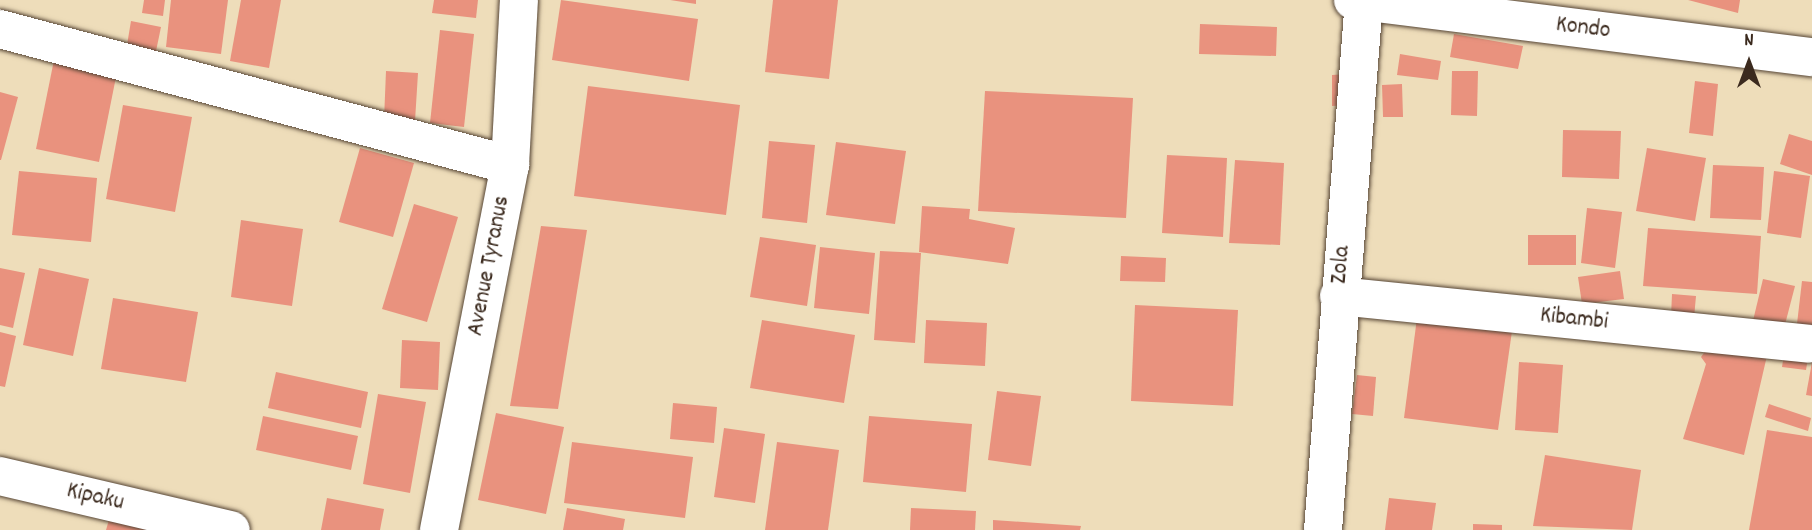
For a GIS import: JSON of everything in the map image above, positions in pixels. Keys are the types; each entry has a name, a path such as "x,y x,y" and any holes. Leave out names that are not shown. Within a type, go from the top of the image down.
{"street":[{"name":"Avenue Tyranus","path":"439,530 510,165 519,0"},
{"name":"Kondo","path":"1361,1 1812,57"},
{"name":"Zola","path":"1322,530 1361,1"},
{"path":"0,29 510,165"},
{"name":"Kibambi","path":"1339,296 1809,344"},
{"name":"Kipaku","path":"0,476 232,530"}],"building":[{"path":"144,0 165,0 163,16 142,13"},
{"path":"171,0 228,0 221,54 166,47"},
{"path":"241,0 281,0 269,68 230,61"},
{"path":"434,0 478,0 476,18 432,13"},
{"path":"561,0 698,19 689,81 552,60"},
{"path":"670,0 696,0 696,4"},
{"path":"773,0 838,0 829,79 765,72"},
{"path":"1688,0 1740,0 1738,13"},
{"path":"131,21 161,27 155,56 126,51"},
{"path":"1200,24 1277,27 1276,56 1199,54"},
{"path":"440,30 474,34 464,127 430,123"},
{"path":"1454,34 1523,46 1518,69 1450,57"},
{"path":"1400,54 1441,61 1438,80 1397,75"},
{"path":"54,60 117,72 99,162 36,149"},
{"path":"386,71 418,73 415,121 384,120"},
{"path":"1452,71 1478,71 1477,116 1451,115"},
{"path":"1348,74 1349,105 1332,106 1332,75"},
{"path":"1695,81 1718,84 1713,136 1689,133"},
{"path":"1402,84 1403,117 1383,117 1382,85"},
{"path":"588,86 740,105 726,215 574,196"},
{"path":"985,91 1133,98 1126,218 978,211"},
{"path":"0,92 18,97 1,160 0,160"},
{"path":"123,105 192,117 175,212 106,199"},
{"path":"1563,130 1621,131 1619,179 1562,177"},
{"path":"1789,134 1812,141 1812,175 1780,164"},
{"path":"769,141 815,145 807,223 762,218"},
{"path":"836,142 906,151 895,224 826,215"},
{"path":"360,148 414,163 393,237 339,222"},
{"path":"1647,148 1706,158 1695,221 1636,211"},
{"path":"1167,155 1227,158 1223,237 1162,233"},
{"path":"1235,160 1284,163 1280,245 1229,243"},
{"path":"1713,165 1764,167 1761,220 1710,218"},
{"path":"19,171 97,178 91,242 12,235"},
{"path":"1774,171 1810,176 1801,238 1767,233"},
{"path":"414,204 458,217 427,322 382,309"},
{"path":"922,206 970,209 969,219 1015,228 1008,264 919,252"},
{"path":"1587,208 1622,212 1615,268 1581,263"},
{"path":"241,220 303,229 292,306 231,297"},
{"path":"541,226 587,230 558,409 510,406"},
{"path":"1648,228 1761,236 1757,294 1643,286"},
{"path":"1528,235 1576,235 1576,265 1528,265"},
{"path":"760,237 816,245 807,306 750,297"},
{"path":"820,247 875,253 869,314 814,308"},
{"path":"880,251 921,253 915,343 874,340"},
{"path":"1121,256 1166,258 1165,282 1120,281"},
{"path":"0,268 25,273 13,328 0,325"},
{"path":"39,268 89,279 73,356 23,345"},
{"path":"1620,271 1624,299 1582,304 1578,277"},
{"path":"1763,279 1795,286 1782,336 1751,329"},
{"path":"1802,281 1812,282 1812,343 1795,341"},
{"path":"1672,294 1696,296 1694,318 1671,317"},
{"path":"113,298 198,312 186,382 101,369"},
{"path":"1135,305 1238,310 1233,406 1131,401"},
{"path":"1417,318 1512,331 1498,430 1404,418"},
{"path":"762,320 855,335 844,403 750,388"},
{"path":"926,320 987,323 985,366 924,363"},
{"path":"0,332 16,336 5,387 0,386"},
{"path":"1716,336 1769,347 1744,455 1683,439 1706,364 1701,357"},
{"path":"402,340 440,342 438,390 400,388"},
{"path":"1785,348 1809,352 1806,370 1782,367"},
{"path":"1519,362 1563,365 1558,433 1515,430"},
{"path":"1812,362 1812,396 1806,395"},
{"path":"276,372 368,392 361,428 268,408"},
{"path":"1357,375 1376,377 1373,416 1352,414"},
{"path":"997,391 1041,396 1031,466 988,460"},
{"path":"378,394 426,402 410,493 363,484"},
{"path":"673,403 717,407 714,443 670,439"},
{"path":"1769,404 1811,418 1808,431 1765,417"},
{"path":"496,413 564,427 546,514 478,500"},
{"path":"263,416 358,436 351,470 256,450"},
{"path":"869,416 972,424 966,492 863,482"},
{"path":"724,428 765,434 755,503 714,497"},
{"path":"1767,430 1812,437 1812,530 1749,530"},
{"path":"572,442 693,457 685,518 564,503"},
{"path":"777,442 839,450 828,530 765,530"},
{"path":"1545,455 1641,470 1632,530 1533,526"},
{"path":"327,498 384,509 380,530 321,530"},
{"path":"1389,498 1436,503 1432,530 1385,530"},
{"path":"567,508 625,519 623,530 563,530"},
{"path":"911,508 976,511 975,530 910,530"},
{"path":"109,520 149,530 106,530"},
{"path":"993,520 1081,526 1080,530 993,530"},
{"path":"1473,524 1502,525 1502,530 1473,530"}]}
